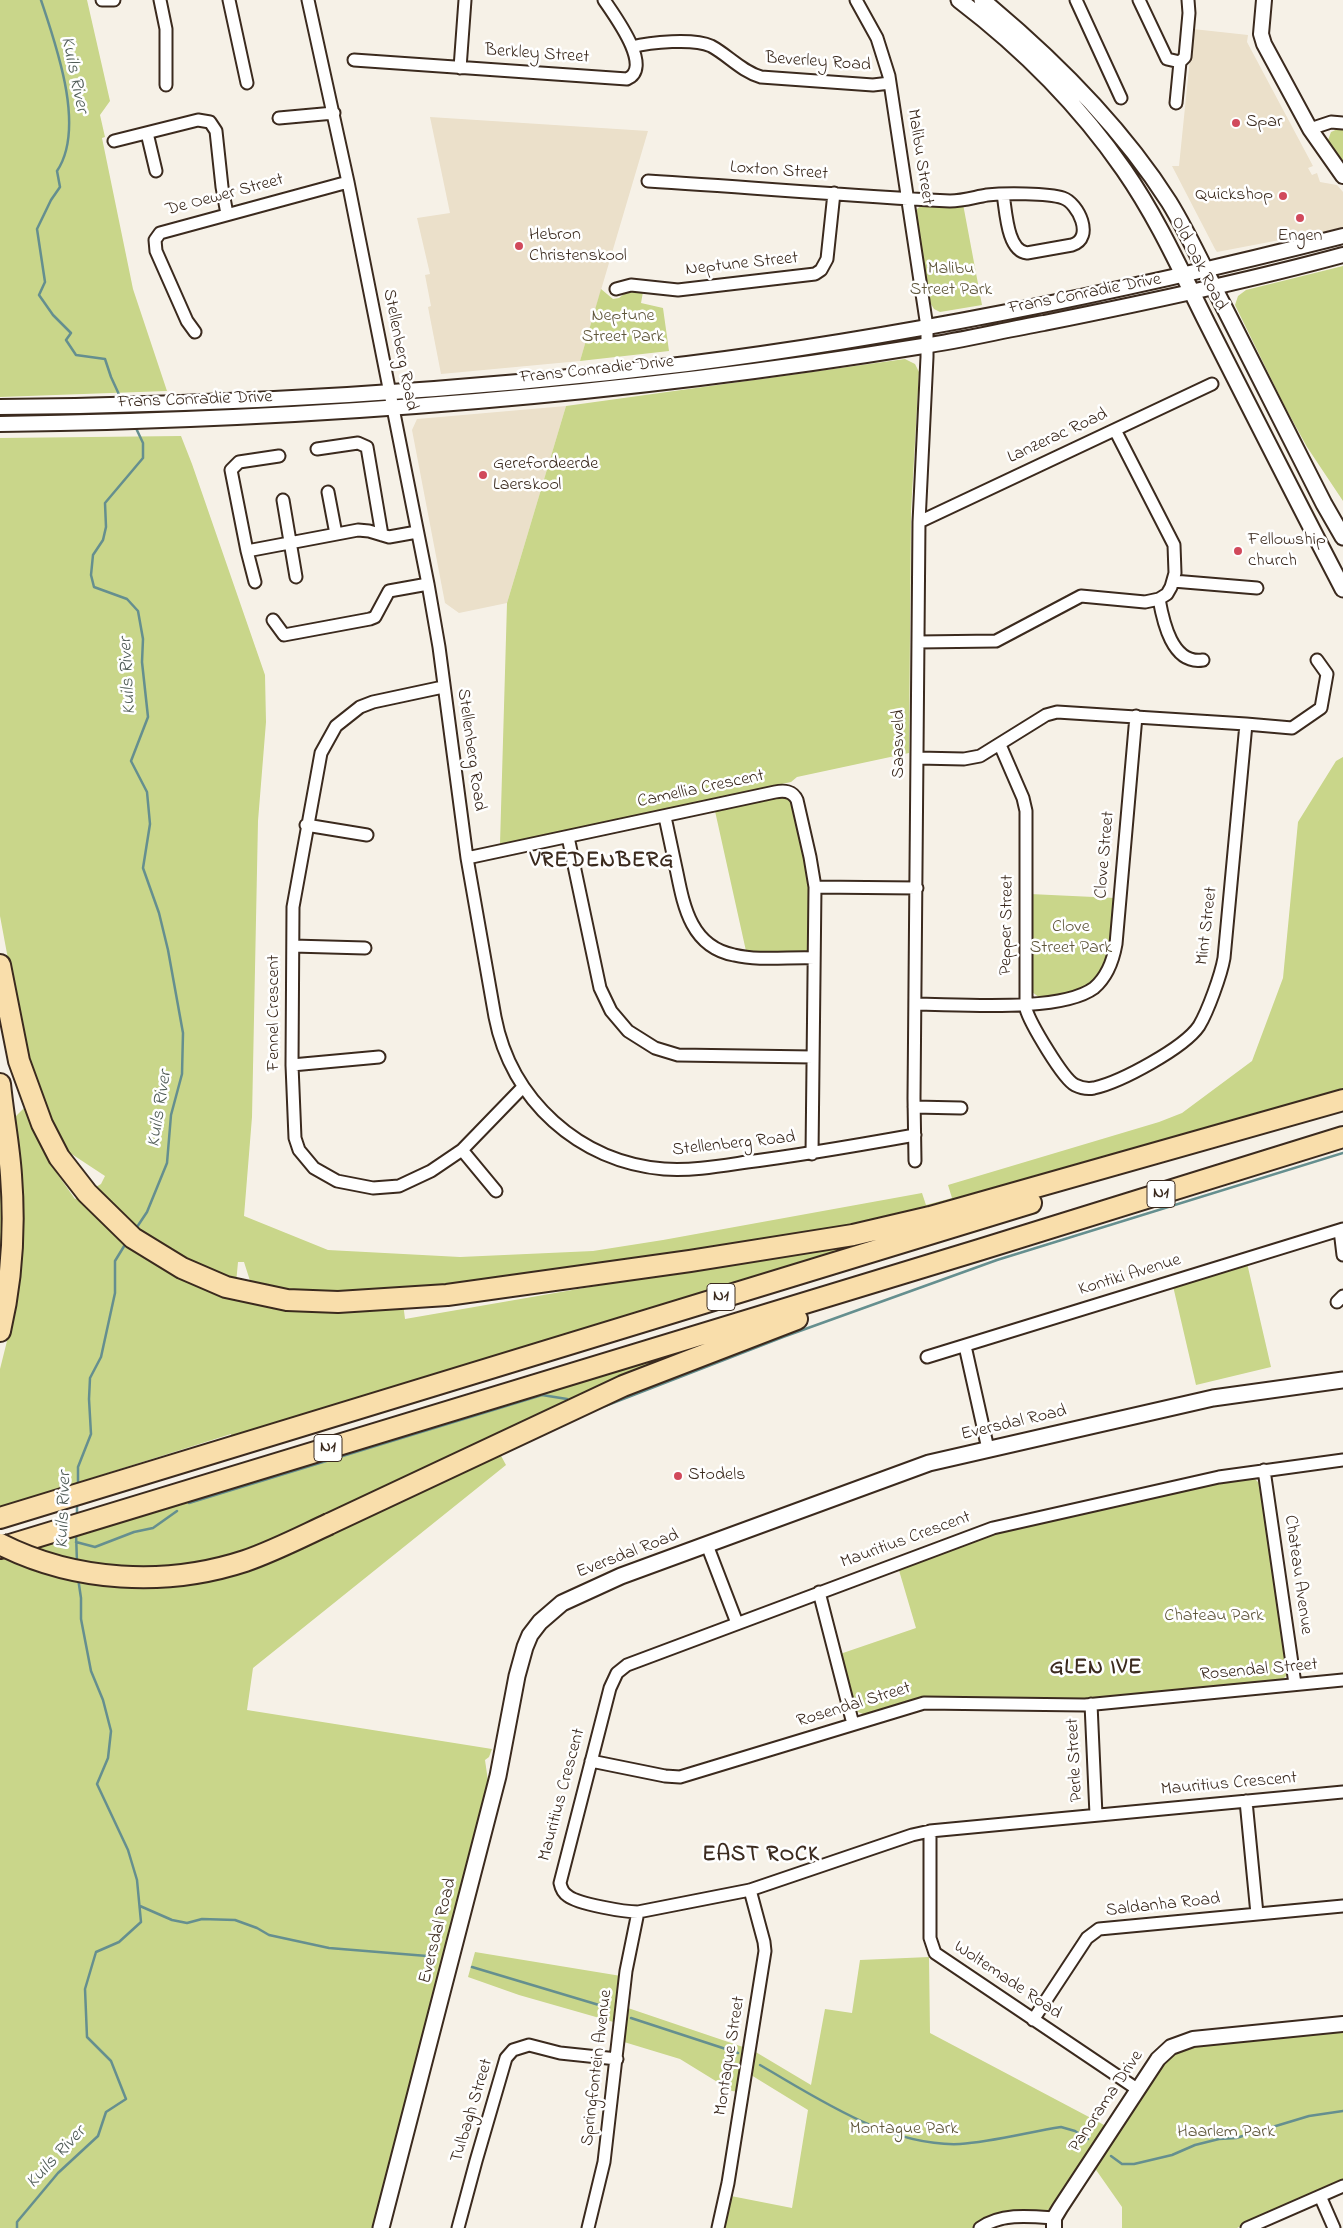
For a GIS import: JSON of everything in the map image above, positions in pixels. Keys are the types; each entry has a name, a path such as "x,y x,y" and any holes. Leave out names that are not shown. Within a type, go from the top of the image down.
{"highway":[{"path":"0,965 19,1061 42,1124 60,1157 87,1193 133,1238 166,1259 217,1284 251,1294 287,1300 338,1302 408,1299 509,1287 827,1239 930,1218 1343,1100"},
{"path":"0,1084 11,1174 14,1223 10,1270 0,1331"},
{"name":"N1","path":"0,1518 1343,1108"},
{"name":"N1","path":"0,1548 979,1250 1343,1137"},
{"path":"0,1544 46,1563 79,1571 124,1577 151,1578 201,1572 244,1561 267,1553 623,1386 979,1250"}],"main road":[{"name":"Old Oak Road","path":"959,0 1023,53 1057,87 1088,123 1134,185 1185,275 1343,589"},
{"name":"Old Oak Road","path":"982,0 1033,44 1093,106 1122,140 1169,202 1206,270 1324,504 1343,537"},
{"name":"Eversdal Road","path":"381,2228 498,1776 517,1676 530,1635 554,1608 566,1599 708,1544 915,1468 988,1449 1213,1398 1343,1380"}],"street":[{"path":"102,0 114,0"},
{"path":"160,0 166,29 166,85"},
{"path":"229,0 247,83"},
{"name":"Stellenberg Road","path":"308,0 334,113 428,584 439,647 467,858 497,1028 508,1061 523,1087 542,1111 571,1136 604,1154 640,1166 690,1170 812,1154 915,1135"},
{"path":"460,68 465,0"},
{"name":"Berkley Street","path":"354,60 627,79 636,70 632,47 604,0"},
{"name":"Malibu Street","path":"856,0 877,38 890,83 927,327"},
{"path":"1076,0 1122,98"},
{"path":"1139,0 1167,58 1180,62"},
{"path":"1176,103 1180,62 1185,57 1189,13 1188,0"},
{"path":"1264,0 1263,42 1310,129 1343,176"},
{"name":"Beverley Road","path":"632,47 644,44 698,43 710,46 747,72 761,77 874,85 890,83"},
{"path":"279,118 334,113"},
{"path":"114,141 198,120 208,121 214,126 217,134 222,187 228,214"},
{"path":"1310,129 1331,122 1343,123"},
{"path":"147,133 156,171"},
{"name":"Loxton Street","path":"648,181 957,201 1003,194 1058,197 1066,200 1083,225 1084,230 1081,240 1072,245 1030,253 1020,251 1012,242 1003,194"},
{"name":"De Oewer Street","path":"195,332 187,321 156,251 155,240 162,231 348,182"},
{"name":"Neptune Street","path":"616,289 631,286 678,290 815,274 821,270 827,259 834,193"},
{"name":"Frans Conradie Drive","path":"0,407 149,405 294,399 501,384 689,363 927,327 1072,300 1185,275 1343,236"},
{"name":"Frans Conradie Drive","path":"0,424 154,421 393,409 600,390 770,370 928,346 1214,288 1343,255"},
{"name":"Saasveld","path":"916,1161 914,1107 919,522 928,346 927,327"},
{"name":"Lanzerac Road","path":"919,522 1212,384"},
{"path":"918,642 996,641 1081,596 1145,602 1159,599 1170,592 1174,581 1176,557 1173,542 1114,430"},
{"path":"318,449 356,443 367,447 382,535"},
{"path":"255,582 231,474 232,468 239,462 279,456"},
{"path":"328,492 336,534"},
{"path":"283,500 296,578"},
{"path":"247,550 366,530 396,537 417,532"},
{"path":"1174,581 1257,588"},
{"path":"273,620 284,636 370,619 375,616 390,591 428,584"},
{"path":"1159,599 1165,625 1172,642 1185,656 1192,660 1203,660"},
{"path":"918,758 970,758 985,754 1046,715 1056,712 1292,728 1321,708 1327,674 1317,660"},
{"name":"Fennel Crescent","path":"443,687 373,702 355,710 342,720 328,738 320,753 295,893 292,1065 295,1138 300,1150 314,1168 337,1181 373,1188 399,1186 431,1171 462,1150 523,1087"},
{"name":"Clove Street","path":"915,1004 1024,1004 1059,1001 1079,996 1098,984 1109,968 1116,944 1136,716"},
{"name":"Mint Street","path":"1084,1088 1096,1088 1144,1067 1193,1032 1201,1021 1221,972 1224,958 1246,724"},
{"name":"Pepper Street","path":"1000,745 1023,798 1026,810 1024,1004 1031,1023 1062,1072 1070,1082 1084,1088"},
{"name":"Camellia Crescent","path":"467,858 775,792 791,793 797,800 815,887 812,1154"},
{"path":"665,817 684,906 690,923 702,938 722,952 736,956 814,958"},
{"path":"306,825 367,835"},
{"path":"568,837 600,988 611,1012 628,1031 655,1048 678,1055 813,1056"},
{"path":"815,887 916,888"},
{"path":"293,946 365,948"},
{"path":"292,1065 379,1057"},
{"path":"914,1107 961,1108"},
{"path":"462,1150 496,1191"},
{"path":"1341,1229 1343,1255"},
{"name":"Kontiki Avenue","path":"927,1357 1341,1229"},
{"path":"965,1346 988,1449"},
{"name":"Mauritius Crescent","path":"1343,1460 1218,1477 993,1528 633,1662 622,1668 612,1683 560,1875 560,1886 564,1893 572,1898 620,1911 638,1912 750,1890 912,1835 930,1831 1343,1792"},
{"name":"Chateau Avenue","path":"1264,1470 1295,1684"},
{"path":"708,1544 737,1623"},
{"path":"819,1592 853,1724"},
{"name":"Rosendal Street","path":"591,1761 665,1776 680,1777 924,1703 1091,1704 1343,1680"},
{"name":"Perle Street","path":"1091,1704 1096,1815"},
{"path":"1246,1801 1257,1914"},
{"name":"Woltemade Road","path":"930,1831 930,1938 933,1950 942,1959 1137,2089"},
{"name":"Montaque Street","path":"718,2228 730,2173 765,1951 750,1890"},
{"name":"Saldanha Road","path":"1033,2020 1087,1938 1095,1931 1104,1928 1343,1906"},
{"name":"Springfontein Avenue","path":"588,2228 604,2162 626,1971 638,1912"},
{"name":"Panorama Drive","path":"1054,2223 1137,2089 1162,2054 1181,2042 1343,2024"},
{"name":"Tulbagh Street","path":"458,2228 505,2062 510,2052 520,2047 533,2045 560,2053 617,2059"},
{"path":"1247,2228 1343,2186"},
{"path":"1320,2196 1334,2228"},
{"path":"980,2228 993,2220 1005,2217 1054,2223"}],"shaded area":[{"path":"1193,29 1248,35 1247,42 1313,166 1308,168 1312,175 1317,173 1320,182 1337,185 1343,192 1343,227 1286,241 1285,239 1217,252 1172,166 1179,166"},
{"name":"Hebron Christenskool","path":"430,117 648,131 580,361 441,374 428,307 431,306 425,275 430,274 417,218 450,213"},
{"name":"Gerefordeerde Laerskool","path":"566,406 507,603 459,613 445,603 412,430 417,419"}],"green space":[{"path":"0,0 87,0 110,101 100,115 105,137 102,138 133,289 167,391 0,397"},
{"path":"1343,128 1343,161 1328,140 1331,132"},
{"name":"Malibu Street Park","path":"923,204 963,204 982,305 940,312 934,309 929,301 916,214 917,209"},
{"path":"1343,266 1343,501 1307,447 1284,405 1235,305 1238,296 1246,290"},
{"name":"Neptune Street Park","path":"601,289 613,299 619,298 629,290 643,292 641,303 663,308 669,351 580,361"},
{"path":"905,359 915,364 919,372 911,512 909,753 797,777 791,782 500,844 507,603 566,406"},
{"path":"181,436 265,675 266,722 258,821 252,1117 244,1216 328,1250 460,1257 593,1251 922,1193 926,1205 952,1198 948,1185 1159,1122 1182,1113 1252,1061 1283,978 1298,822 1336,761 1343,757 1343,1091 888,1221 507,1282 323,1295 252,1287 244,1262 238,1262 235,1294 403,1303 405,1319 861,1240 862,1244 231,1438 231,1434 0,1507 0,1369 15,1309 22,1204 15,1117 24,1108 51,1165 75,1199 101,1184 105,1176 67,1151 43,1107 26,1056 0,916 0,438"},
{"path":"781,796 792,800 808,867 809,952 746,951 715,811"},
{"name":"Clove Street Park","path":"1030,894 1115,898 1113,928 1108,957 1094,980 1083,989 1067,995 1040,998 1032,992"},
{"path":"0,1126 7,1183 0,1307"},
{"path":"1247,1263 1271,1367 1196,1385 1173,1286"},
{"path":"684,1347 686,1353 331,1515 220,1562 120,1571 28,1550"},
{"path":"500,1454 506,1465 253,1668 247,1710 492,1749 489,1757 485,1760 488,1781 372,2228 0,2228 0,1558 6,1556 167,1586"},
{"name":"Chateau Park","path":"1246,1476 1254,1478 1261,1485 1288,1669 1286,1676 1281,1681 1085,1700 929,1698 866,1715 855,1711 840,1654 916,1628 898,1567 1006,1529"},
{"path":"475,1952 621,1976 617,2023 519,1995 468,1977"},
{"name":"Montague Park","path":"929,1957 930,2033 1106,2126 1053,2207 1044,2212 997,2213 972,2228 723,2228 731,2196 792,2208 808,2110 751,2075 754,2051 811,2085 825,2009 852,2013 860,1960"},
{"path":"628,2008 746,2048 739,2092 732,2091 680,2059 624,2042"},
{"name":"Haarlem Park","path":"1343,2030 1343,2181 1237,2228 1122,2228 1122,2207 1094,2167 1163,2061 1186,2046"}],"waterway":[{"name":"Kuils River","path":"41,0 66,86 69,132 65,153 57,171 60,187 51,200 37,229 45,282 39,295 53,315 71,333 66,340 76,355 105,359 122,401"},
{"name":"Kuils River","path":"135,426 143,443 143,458 105,503 106,527 103,540 93,555 91,575 94,587 127,599 138,611 143,639 142,662 148,717 131,761 147,792 150,824 143,868 159,913 168,950 183,1033 182,1074 171,1115 167,1163 147,1212 135,1230"},
{"path":"605,1406 783,1337 997,1260 1343,1153"},
{"name":"Kuils River","path":"78,1485 78,1467 91,1434 90,1378 101,1357 115,1293 115,1261 126,1243"},
{"path":"189,1503 542,1395 567,1399"},
{"name":"Kuils River","path":"77,1503 77,1518"},
{"path":"76,1542 95,1547 134,1532 153,1528 177,1511"},
{"name":"Kuils River","path":"76,1533 77,1563"},
{"name":"Kuils River","path":"17,2228 17,2222 58,2173 98,2136 106,2112 126,2099 111,2061 87,2037 85,1989 96,1952 119,1942 141,1922 137,1880 128,1850 97,1784 108,1758 111,1731 103,1700 91,1671 81,1619 81,1598 78,1578"},
{"path":"140,1906 172,1920 187,1923 202,1919 235,1920 257,1928 269,1935 329,1948 427,1956"},
{"path":"472,1967 609,2008"},
{"path":"631,2018 738,2053"},
{"path":"760,2065 830,2106 881,2129 907,2138 933,2143 960,2144 1061,2127 1075,2131 1088,2139"},
{"path":"1111,2156 1122,2164 1134,2164 1172,2155 1195,2145 1219,2139 1236,2138 1309,2116 1343,2111"}],"place":[{"name":"Spar","path":"1236,123"},
{"name":"Quickshop","path":"1283,196"},
{"name":"Engen","path":"1300,218"},
{"name":"Hebron Christenskool","path":"519,246"},
{"name":"Gerefordeerde Laerskool","path":"483,475"},
{"name":"Fellowship church","path":"1238,551"},
{"name":"Stodels","path":"678,1476"}],"district":[{"name":"VREDENBERG","path":"602,862"},
{"name":"GLEN IVE","path":"1096,1669"},
{"name":"EAST ROCK","path":"761,1856"}]}
